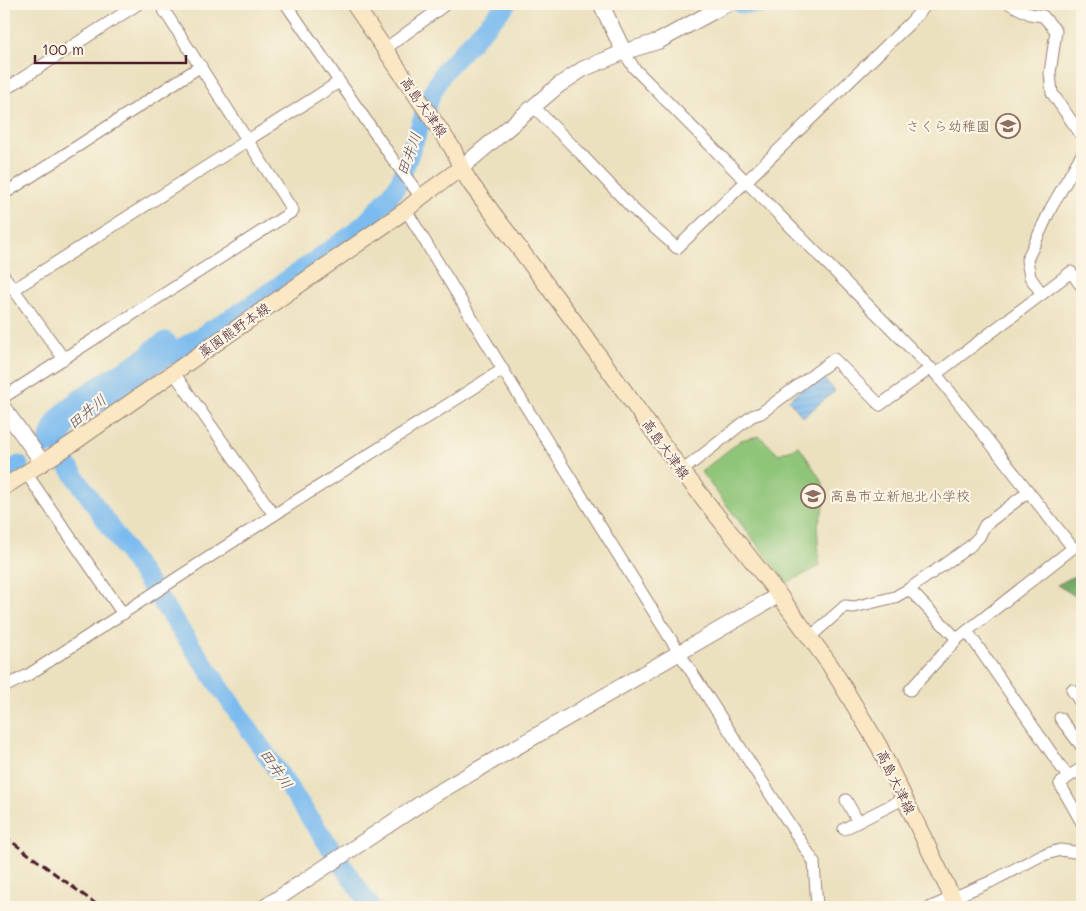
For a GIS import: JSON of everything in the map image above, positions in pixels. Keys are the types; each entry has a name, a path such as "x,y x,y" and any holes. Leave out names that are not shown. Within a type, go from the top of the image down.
{"main road":[{"name":"高島大津線","path":"354,4 453,148 460,168 682,471 779,595 830,665 879,746 955,902"},
{"name":"藁園熊野本線","path":"4,487 48,460 174,373 406,210 460,168"}],"street":[{"path":"4,90 138,4"},
{"path":"4,397 293,212 160,4"},
{"path":"286,4 421,197"},
{"path":"385,49 446,4"},
{"path":"601,4 624,52 634,68 934,371 1073,548 957,639 910,690"},
{"path":"460,168 558,85 583,68 659,41 727,4"},
{"path":"534,107 633,209 677,248 910,24 927,4"},
{"path":"1010,4 1030,14 1043,16 1056,31 1050,73 1052,93 1082,136"},
{"path":"4,194 201,66"},
{"path":"13,290 339,82"},
{"path":"1042,294 1030,277 1027,260 1051,208 1082,154"},
{"path":"406,210 502,370 680,654 814,862 817,907"},
{"path":"682,471 752,416 761,413 834,359 880,405 934,371 1071,272 1082,287"},
{"path":"4,276 64,359"},
{"path":"4,686 28,675 502,370"},
{"path":"174,373 274,515"},
{"path":"4,409 48,460"},
{"path":"26,473 123,614"},
{"path":"810,637 844,606 854,607 895,597 909,589 969,547 979,537 985,525 1028,492"},
{"path":"909,589 957,639"},
{"path":"265,907 432,796 779,595"},
{"path":"967,631 1068,778"},
{"path":"1072,690 1082,705"},
{"path":"1060,718 1082,747"},
{"path":"1082,768 1060,784 1082,823"},
{"path":"844,829 905,798"},
{"path":"846,800 858,822"},
{"path":"931,907 955,902 1040,856 1060,850 1082,853"}],"green space":[{"path":"759,436 779,454 799,446 823,483 824,507 817,527 820,566 787,583 701,472 741,440"},
{"path":"1082,572 1082,600 1057,585"}],"water":[{"path":"820,374 835,391 803,417 789,400"}],"waterway":[{"name":"田井川","path":"371,907 66,463 61,446 62,433 68,424 129,380 248,307 351,235 369,219 399,183 432,93 444,71 507,4"},
{"path":"741,4 766,4"},
{"path":"47,445 55,423 62,414 84,395 147,356 154,348 166,341 174,353"},
{"path":"4,475 19,465"}],"railway":[{"path":"4,836 100,907"}],"place":[{"name":"さくら幼稚園","path":"1008,126"},
{"name":"高島市立新旭北小学校","path":"813,496"}]}
